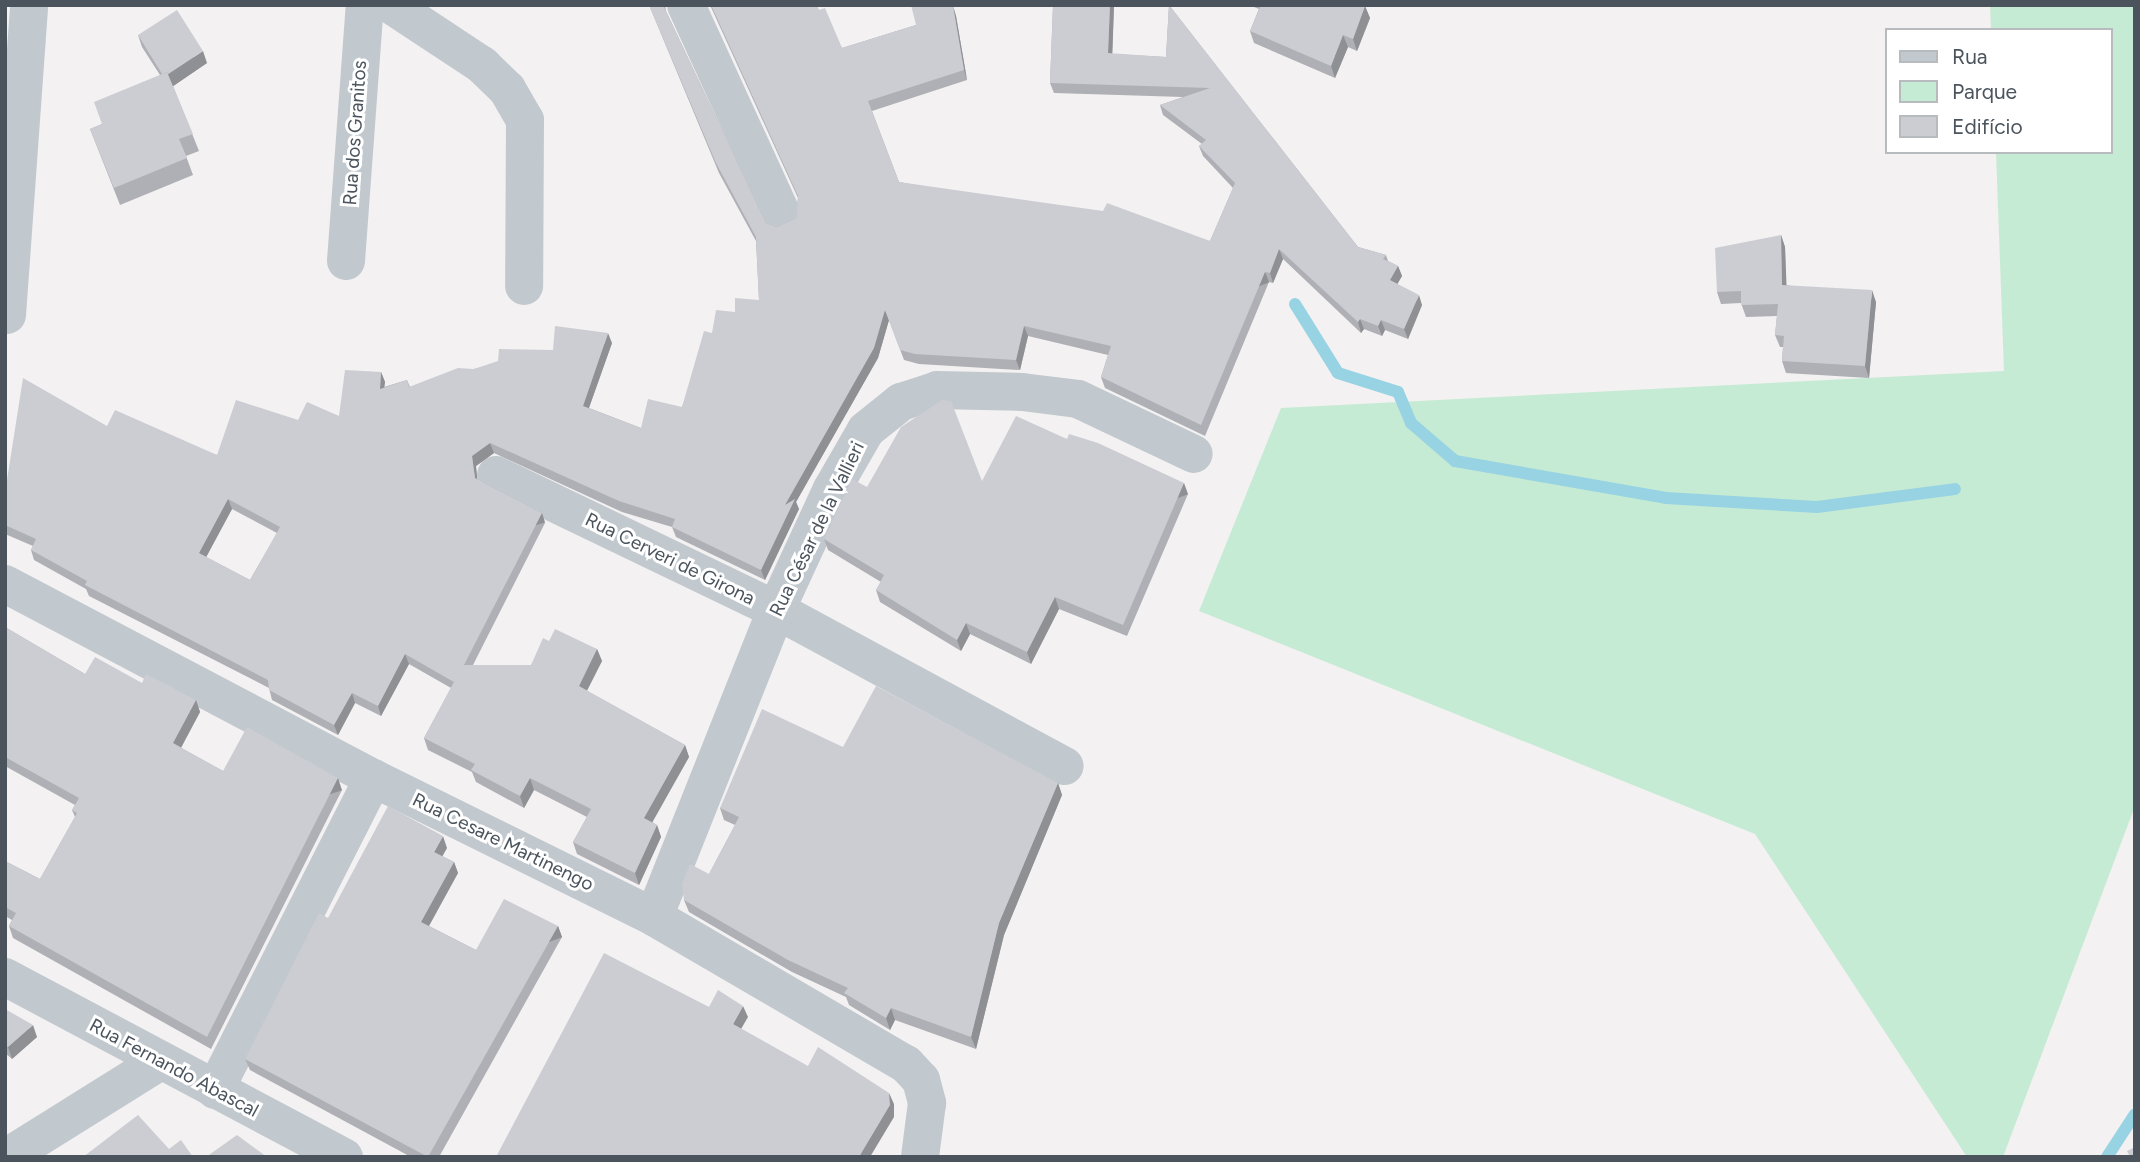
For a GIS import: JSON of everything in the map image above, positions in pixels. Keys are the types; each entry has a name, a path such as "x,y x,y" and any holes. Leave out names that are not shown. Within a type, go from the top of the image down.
{"street":[{"path":"7,315 29,5"},
{"name":"Rua dos Granitos","path":"345,261 365,5"},
{"path":"391,5 482,65 507,89 526,120 524,286"},
{"path":"686,5 782,215"},
{"name":"Rua César de la Vallieri","path":"654,917 776,610 832,489 866,430 901,402 937,390 1022,392 1078,399 1194,454"},
{"name":"Rua Cerveri de Girona","path":"496,475 776,610 1064,766"},
{"name":"Rua Cesare Martinengo","path":"5,584 373,778 654,917 906,1064 920,1080 927,1103 920,1157"},
{"path":"215,1090 373,778"},
{"name":"Rua Fernando Abascal","path":"5,977 159,1062 344,1157"},
{"path":"7,1157 159,1062"}],"green space":[{"path":"1990,5 2135,5 2135,806 2003,1157 1967,1157 1755,834 1199,611 1281,408 2004,371 1996,154 2112,154 2112,28 1991,28"}],"building":[{"path":"649,5 663,5 766,223 777,227 796,218 798,196 711,5 816,5 819,10 825,8 842,48 916,25 911,5 953,6 964,70 868,101 899,182 1103,211 1107,203 1210,241 1235,183 1199,146 1206,140 1160,105 1210,88 1050,83 1053,5 1110,5 1108,53 1166,57 1169,5 1358,247 1386,255 1383,259 1398,266 1390,280 1419,295 1404,329 1381,320 1378,326 1360,319 1358,322 1279,249 1270,273 1265,272 1201,425 1101,377 1111,346 1024,326 1016,360 915,354 900,350 885,310 874,348 785,505 795,499 761,570 672,527 675,519 619,501 490,443 472,456 475,478 542,513 464,665 454,682 405,654 378,706 352,693 334,725 269,690 268,680 85,585 87,581 31,550 36,539 5,525 5,476 7,480 23,378 107,426 115,410 217,455 236,400 298,420 307,402 339,416 345,370 381,372 380,389 407,380 409,387 458,368 474,369 498,361 499,349 553,350 555,326 608,333 583,406 641,428 648,399 682,407 704,331 712,333 716,310 735,312 735,298 759,300 756,237 716,163","holes":["228,499 280,527 250,580 199,553"]},
{"path":"1261,5 1365,6 1353,39 1343,35 1331,66 1250,31"},
{"path":"177,10 203,51 168,74 162,74 138,35"},
{"path":"167,72 193,134 179,139 187,158 114,188 90,129 102,124 94,102"},
{"path":"1781,235 1782,285 1872,290 1865,366 1782,361 1784,336 1775,335 1778,304 1741,305 1741,291 1717,292 1715,248"},
{"path":"942,400 951,401 982,481 1016,416 1067,439 1069,434 1098,443 1184,483 1123,625 1055,597 1027,652 966,623 957,640 876,590 884,575 824,539 852,479 867,487 901,427"},
{"path":"5,627 85,674 95,657 142,683 146,674 196,700 173,743 223,771 247,727 338,778 207,1037 9,926 16,913 5,907 5,861 40,879 77,813 72,810 79,798 5,757"},
{"path":"555,629 597,649 579,686 685,745 644,818 657,825 635,873 573,842 591,809 530,778 520,796 471,770 475,764 424,738 463,665 531,665 543,638 549,641"},
{"path":"876,686 1058,783 999,923 971,1037 891,1008 886,1018 844,993 848,988 788,960 684,900 682,884 690,864 709,874 739,817 720,808 762,709 843,747"},
{"path":"388,806 443,836 434,852 454,862 421,922 476,950 504,899 558,926 428,1157 245,1059 319,913 328,918"},
{"path":"604,953 709,1007 718,990 743,1006 733,1024 808,1066 818,1047 889,1093 890,1105 859,1157 496,1157"},
{"path":"5,1009 33,1025 8,1047 5,1045"},
{"path":"138,1115 169,1149 181,1140 193,1157 83,1157"},
{"path":"237,1135 267,1157 206,1157"},
{"path":"2135,1147 2135,1157 2130,1157 2127,1151"}],"waterway":[{"path":"1295,304 1338,373 1398,392 1411,423 1455,461 1666,498 1817,507 1955,489"},
{"path":"2107,1157 2135,1114"}]}
